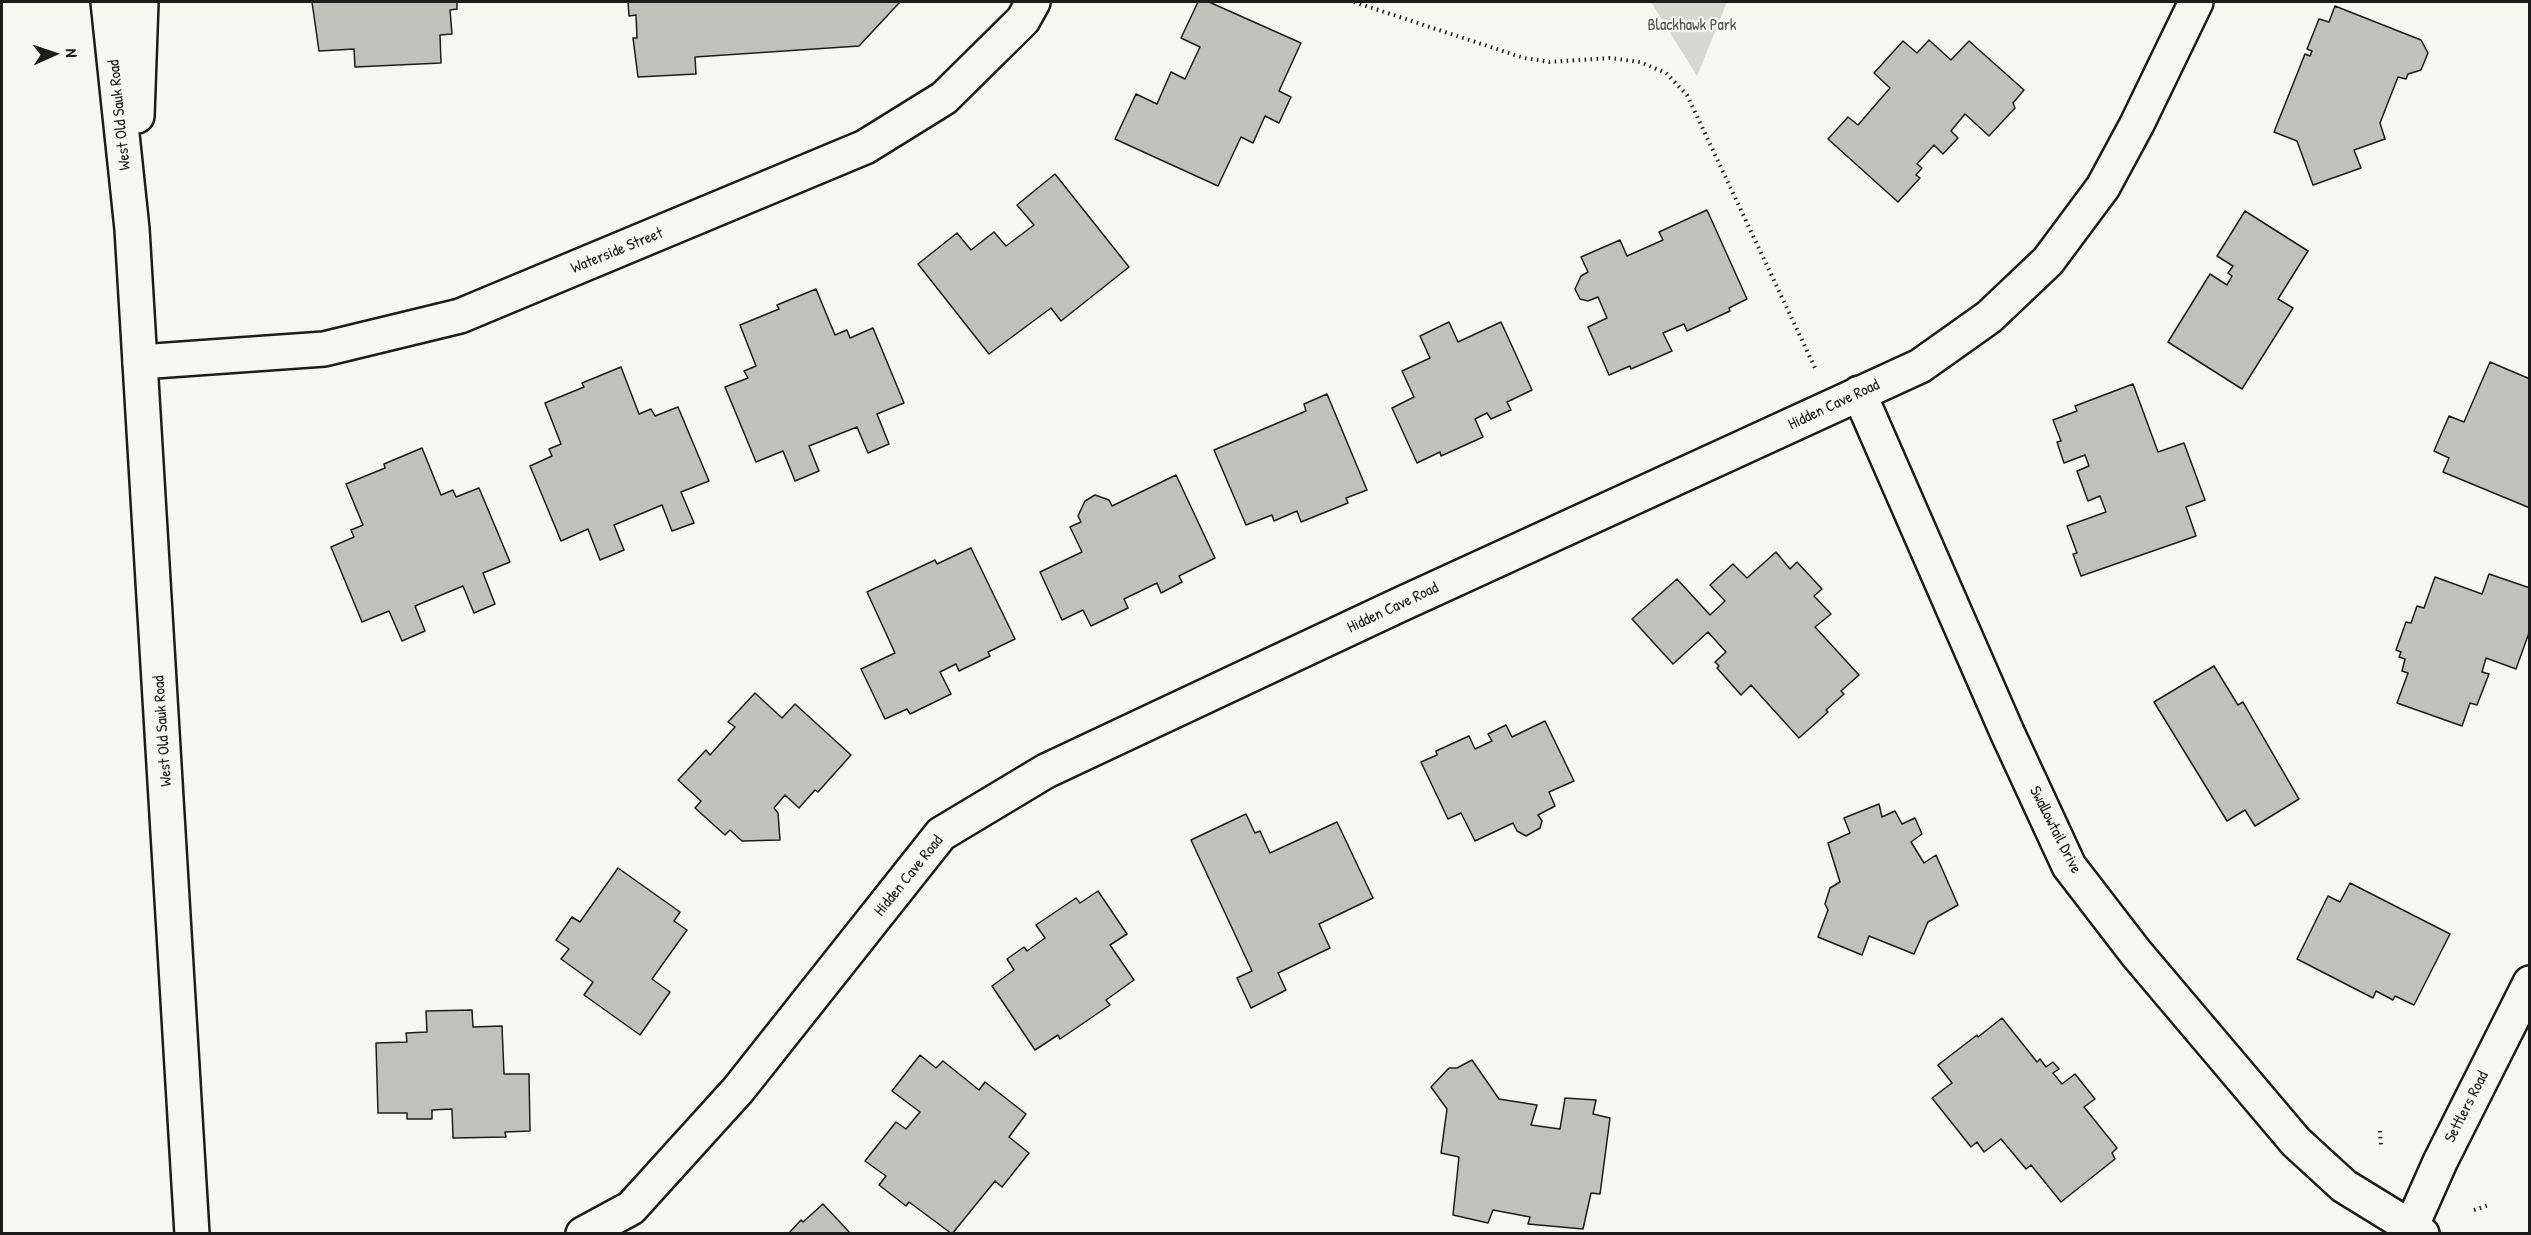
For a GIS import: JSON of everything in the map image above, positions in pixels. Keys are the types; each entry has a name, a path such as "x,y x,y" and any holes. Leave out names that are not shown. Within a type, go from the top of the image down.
{"street":[{"name":"West Old Sauk Road","path":"108,2 132,229 192,1233"},
{"name":"West Old Sauk Road","path":"132,229 141,2"},
{"name":"Waterside Street","path":"140,362 324,349 460,316 865,147 944,98 1023,20 1033,2"},
{"name":"Hidden Cave Road","path":"583,1233 631,1208 738,1090 941,834 1046,771 1929,360 1989,317 2048,261 2103,187 2137,124 2196,2"},
{"name":"Swallowtail Drive","path":"1845,399 2007,732 2069,866 2136,953 2296,1142 2344,1186 2413,1232"},
{"name":"Settlers Road","path":"2413,1232 2440,1162 2529,983"}],"path":[{"path":"1354,2 1524,58 1549,62 1610,57 1640,62 1666,73 1688,95 1845,399"},
{"path":"2380,1131 2380,1147"},
{"path":"2474,1210 2489,1205"}],"green space":[{"name":"Blackhawk Park","path":"1651,2 1727,2 1697,76"}],"building":[{"path":"312,2 457,2 457,9 450,10 452,34 440,35 441,63 355,67 354,49 319,51"},
{"path":"628,2 900,2 859,46 695,57 696,74 638,77 633,38 637,38 636,15 629,16"},
{"path":"1198,2 1209,2 1301,43 1279,91 1291,97 1279,123 1265,116 1253,143 1241,137 1218,186 1115,139 1136,94 1157,104 1171,72 1185,79 1200,47 1181,38"},
{"path":"2335,6 2421,40 2428,53 2421,70 2408,74 2406,79 2398,77 2380,123 2385,139 2354,150 2361,168 2313,185 2297,141 2274,132 2305,54 2310,56 2312,51 2307,49 2319,19 2329,22"},
{"path":"1929,40 1951,60 1969,41 2024,90 2013,103 2015,108 1989,136 1965,114 1951,131 1958,138 1943,154 1934,145 1917,164 1922,168 1916,175 1920,178 1898,202 1828,139 1848,117 1858,125 1890,88 1874,73 1903,41 1917,53"},
{"path":"1055,174 1129,267 1061,321 1051,308 989,354 918,264 957,233 971,250 994,232 1006,246 1034,225 1017,205"},
{"path":"1707,210 1747,299 1729,308 1730,311 1687,331 1684,324 1663,333 1672,351 1631,369 1630,366 1609,375 1588,327 1607,318 1598,297 1588,301 1580,299 1575,289 1581,276 1588,272 1581,257 1620,240 1627,256 1663,240 1659,232"},
{"path":"2245,211 2308,251 2278,299 2293,308 2242,389 2168,342 2210,274 2227,285 2232,276 2228,273 2233,266 2217,256"},
{"path":"816,289 835,335 847,330 850,338 873,328 904,403 877,414 889,444 868,453 857,427 809,446 819,471 795,481 783,451 756,462 725,387 748,378 744,371 756,366 740,325 779,309 777,305"},
{"path":"1449,322 1458,342 1501,322 1532,390 1507,402 1511,410 1491,419 1487,413 1475,419 1483,437 1441,456 1440,452 1417,463 1392,408 1414,397 1402,371 1430,358 1420,336"},
{"path":"2490,362 2530,379 2530,508 2443,472 2449,458 2434,451 2449,416 2464,422"},
{"path":"621,367 639,414 651,409 655,416 678,407 709,481 681,492 694,523 672,531 662,505 614,525 624,550 600,560 588,529 561,541 530,466 552,456 549,449 561,444 545,403 584,387 582,383"},
{"path":"2133,384 2158,452 2184,443 2205,500 2186,507 2196,536 2081,576 2073,554 2077,553 2067,526 2106,512 2100,496 2088,501 2077,471 2089,466 2085,455 2064,463 2057,442 2061,441 2053,420 2077,411 2075,406"},
{"path":"1327,394 1367,490 1346,498 1348,503 1301,522 1297,511 1274,521 1272,515 1246,525 1214,450 1306,411 1304,404"},
{"path":"422,448 441,495 453,490 456,497 479,488 510,562 483,573 495,604 474,613 463,586 415,606 425,631 402,641 389,611 362,622 331,547 354,537 351,530 363,525 346,484 385,468 384,464"},
{"path":"1176,475 1215,558 1179,576 1182,582 1161,593 1157,583 1124,599 1128,608 1091,626 1083,610 1062,620 1040,572 1082,552 1070,527 1081,522 1078,516 1085,501 1095,495 1109,500 1112,506"},
{"path":"971,548 1015,639 988,652 990,656 959,671 956,664 940,672 951,694 910,714 907,709 885,719 861,669 895,653 867,592 935,560 937,564"},
{"path":"1776,552 1790,569 1797,562 1822,589 1814,596 1831,614 1815,627 1859,675 1841,691 1844,694 1826,710 1828,712 1799,738 1751,685 1741,695 1717,668 1719,666 1715,662 1726,652 1708,632 1673,664 1632,619 1677,579 1710,615 1725,601 1710,585 1733,564 1747,578"},
{"path":"2489,574 2530,588 2530,630 2516,669 2486,658 2482,672 2489,674 2477,705 2470,703 2462,726 2397,703 2408,673 2402,671 2405,659 2399,657 2401,652 2396,650 2406,622 2411,623 2417,606 2424,608 2435,577 2482,594"},
{"path":"2214,666 2238,705 2243,702 2299,799 2255,826 2245,810 2227,821 2154,702"},
{"path":"755,693 782,718 795,704 851,755 818,792 815,790 799,808 785,795 774,808 778,813 780,840 742,841 730,830 725,835 695,808 701,801 678,780 706,750 710,755 735,727 728,722"},
{"path":"1545,721 1574,781 1549,792 1555,806 1538,815 1542,821 1540,828 1526,836 1517,831 1513,823 1475,841 1461,813 1448,819 1421,762 1437,755 1436,751 1469,736 1475,749 1492,741 1488,734 1506,725 1512,737"},
{"path":"1879,804 1882,817 1895,811 1902,824 1915,818 1922,834 1911,842 1924,863 1936,855 1958,905 1928,922 1914,954 1869,936 1862,955 1818,937 1828,910 1825,904 1830,888 1840,882 1828,843 1850,833 1844,818"},
{"path":"1246,814 1255,833 1260,831 1270,853 1337,822 1373,898 1319,924 1330,948 1278,973 1286,990 1251,1008 1237,978 1252,971 1191,840"},
{"path":"618,868 680,912 674,921 687,930 652,979 670,992 640,1035 584,995 593,982 561,959 569,949 556,940 572,917 580,922"},
{"path":"2350,883 2450,934 2414,1005 2395,996 2393,1000 2376,991 2373,998 2297,959 2328,896 2340,902"},
{"path":"1098,891 1127,934 1110,945 1134,980 1106,1000 1110,1005 1060,1039 1058,1035 1035,1050 992,986 1014,970 1007,959 1024,947 1027,951 1045,938 1036,925 1076,898 1080,903"},
{"path":"472,1010 473,1027 502,1026 504,1074 529,1074 530,1131 505,1132 506,1137 453,1138 452,1109 432,1110 432,1119 407,1119 407,1113 378,1113 376,1043 407,1042 406,1033 427,1032 426,1011"},
{"path":"2002,1018 2037,1062 2040,1059 2046,1067 2053,1062 2059,1069 2053,1073 2062,1084 2075,1074 2095,1099 2084,1107 2117,1148 2112,1153 2115,1159 2061,1202 2031,1165 2026,1169 2001,1139 1984,1152 1977,1142 1971,1147 1932,1098 1952,1083 1938,1065"},
{"path":"920,1055 936,1068 943,1061 979,1090 985,1082 1026,1114 1009,1137 1029,1153 1002,1187 995,1181 952,1234 909,1202 906,1206 879,1185 886,1176 865,1161 896,1122 906,1129 920,1112 892,1091"},
{"path":"1472,1060 1499,1099 1537,1105 1531,1125 1560,1129 1565,1098 1596,1100 1593,1114 1610,1118 1600,1194 1591,1193 1583,1229 1528,1224 1530,1217 1493,1210 1488,1223 1453,1215 1459,1157 1441,1153 1447,1109 1431,1087 1449,1068 1457,1068"},
{"path":"823,1204 851,1234 788,1234 801,1220 803,1222"}]}
